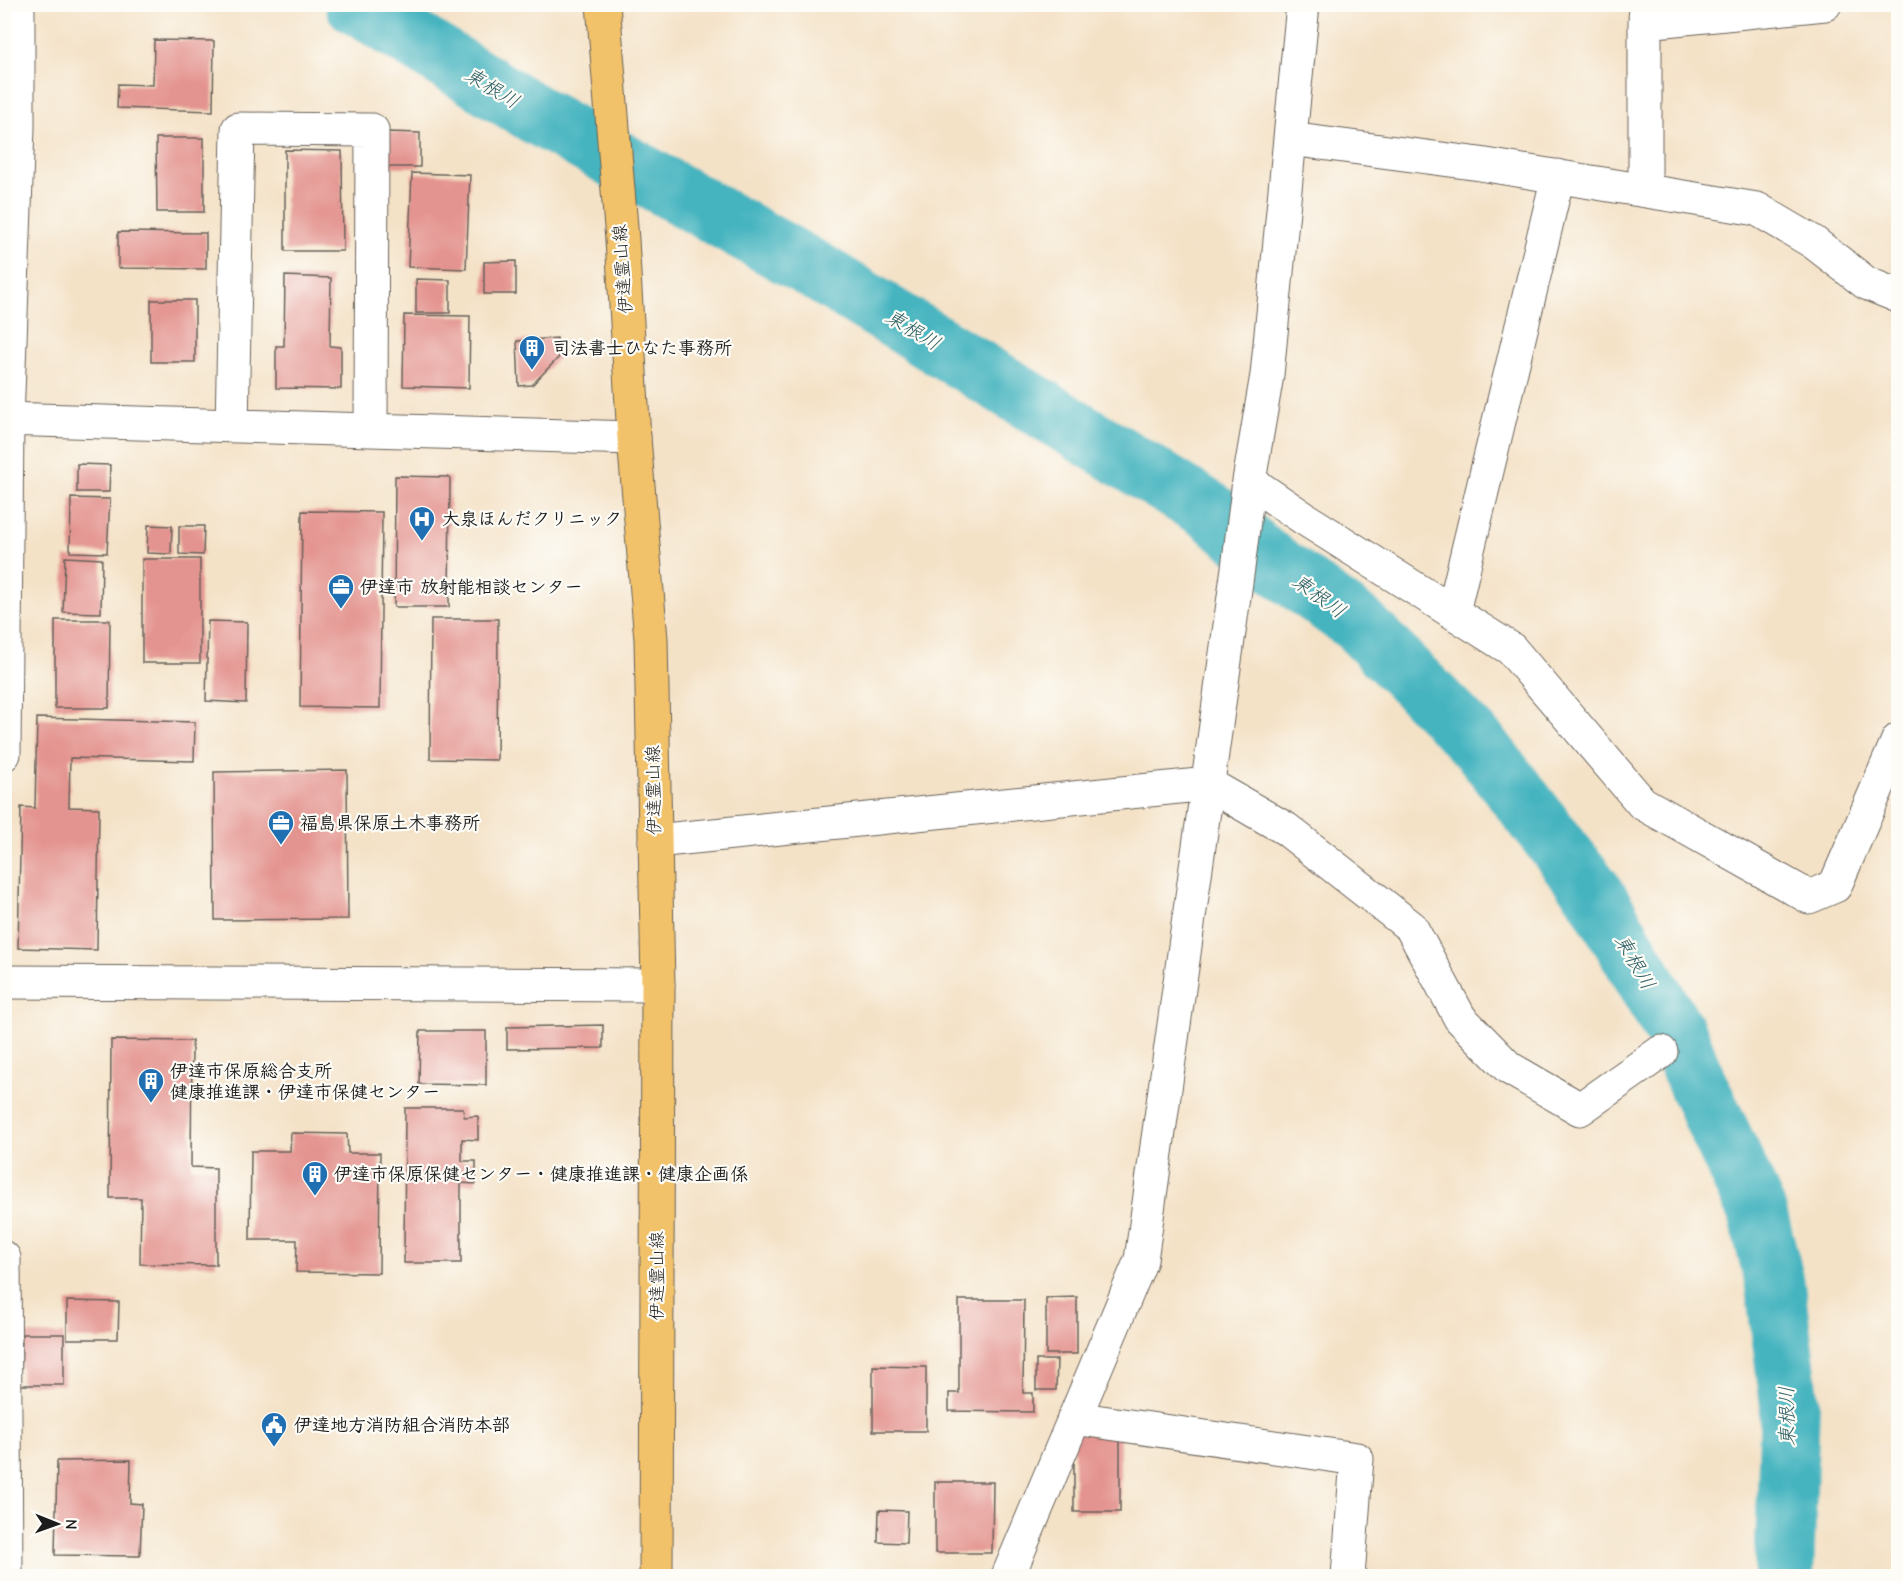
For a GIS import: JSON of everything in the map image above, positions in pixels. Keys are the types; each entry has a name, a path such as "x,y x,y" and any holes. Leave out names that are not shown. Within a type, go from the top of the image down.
{"main road":[{"name":"伊達霊山線","path":"603,4 622,240 634,438 651,639 658,985 656,1576"}],"street":[{"path":"4,754 6,420 18,128 18,4"},
{"path":"1008,1576 1141,1260 1249,481 1267,375 1303,4"},
{"path":"1645,190 1646,13 1825,4"},
{"path":"232,426 238,129 372,130 371,430"},
{"path":"1290,139 1480,164 1757,209 1813,242 1866,284 1899,296"},
{"path":"1453,612 1558,176"},
{"path":"6,420 634,438"},
{"path":"1249,481 1511,649 1642,803 1809,897 1835,886 1899,740"},
{"path":"655,841 1208,784 1286,829 1411,927 1460,1018 1509,1068 1580,1109 1661,1052"},
{"path":"4,982 658,985"},
{"path":"4,1258 6,1576"},
{"path":"1074,1418 1357,1459 1348,1576"}],"building":[{"path":"154,40 214,41 213,111 117,108 118,84 153,85"},
{"path":"388,132 420,133 420,167 388,167"},
{"path":"156,138 204,138 204,212 157,212"},
{"path":"285,150 342,151 343,251 285,251"},
{"path":"412,173 470,175 466,269 408,267"},
{"path":"118,232 206,233 206,269 118,268"},
{"path":"516,261 516,294 484,294 484,262"},
{"path":"285,276 331,278 330,346 341,347 341,389 276,388 276,346 284,346"},
{"path":"416,279 450,280 450,313 416,313"},
{"path":"151,300 195,300 195,362 151,362"},
{"path":"404,315 470,316 469,388 403,386"},
{"name":"司法書士ひなた事務所","path":"557,338 559,357 532,385 519,386 517,341"},
{"path":"77,464 110,465 109,492 77,492"},
{"name":"大泉ほんだクリニック","path":"395,476 450,477 449,607 394,607"},
{"path":"71,498 110,499 107,553 70,552"},
{"name":"伊達市 放射能相談センター","path":"302,511 382,512 380,708 300,707"},
{"path":"148,525 172,526 171,554 147,553"},
{"path":"179,526 204,526 203,555 179,554"},
{"path":"65,557 102,559 101,613 63,612"},
{"path":"142,559 200,559 200,663 142,663"},
{"path":"431,619 498,619 497,760 430,759"},
{"path":"55,620 110,620 109,708 55,708"},
{"path":"208,621 247,622 246,703 206,701"},
{"path":"37,718 195,722 194,761 70,758 69,807 99,808 97,950 18,948 21,807 35,808"},
{"name":"福島県保原土木事務所","path":"347,770 348,919 215,920 214,772"},
{"path":"603,1025 603,1048 507,1049 507,1027"},
{"path":"420,1031 486,1031 486,1085 419,1084"},
{"name":"伊達市保原総合支所 健康推進課・伊達市保健センター","path":"111,1040 192,1041 191,1167 216,1168 216,1265 140,1264 141,1198 110,1198"},
{"path":"405,1108 463,1108 464,1117 478,1116 478,1140 462,1139 462,1161 476,1161 476,1184 461,1183 461,1263 404,1263"},
{"name":"伊達市保原保健センター・健康推進課・健康企画係","path":"291,1133 347,1134 348,1153 380,1153 379,1273 296,1272 297,1240 250,1240 251,1151 290,1151"},
{"path":"1077,1297 1077,1354 1046,1354 1046,1298"},
{"path":"959,1300 1024,1300 1023,1393 1033,1393 1033,1412 949,1411 949,1393 959,1393"},
{"path":"67,1301 119,1302 118,1339 67,1339"},
{"path":"22,1334 64,1334 64,1385 21,1385"},
{"path":"1036,1360 1057,1360 1056,1390 1036,1390"},
{"path":"873,1366 926,1367 926,1431 873,1431"},
{"path":"1074,1433 1120,1433 1120,1512 1074,1512"},
{"path":"131,1460 130,1503 142,1504 140,1556 55,1555 57,1461"},
{"path":"935,1482 993,1482 992,1553 935,1553"},
{"path":"879,1510 907,1511 906,1543 878,1542"}],"waterway":[{"name":"東根川","path":"355,4 533,113 816,271 1210,511 1268,559 1359,625 1483,750 1597,897 1680,1040 1692,1072 1756,1209 1774,1278 1790,1405 1784,1576"}],"place":[{"name":"司法書士ひなた事務所","path":"532,371"},
{"name":"大泉ほんだクリニック","path":"422,542"},
{"name":"伊達市 放射能相談センター","path":"341,610"},
{"name":"福島県保原土木事務所","path":"281,846"},
{"name":"伊達市保原総合支所 健康推進課・伊達市保健センター","path":"151,1104"},
{"name":"伊達市保原保健センター・健康推進課・健康企画係","path":"315,1197"},
{"name":"伊達地方消防組合消防本部","path":"274,1448"}]}
